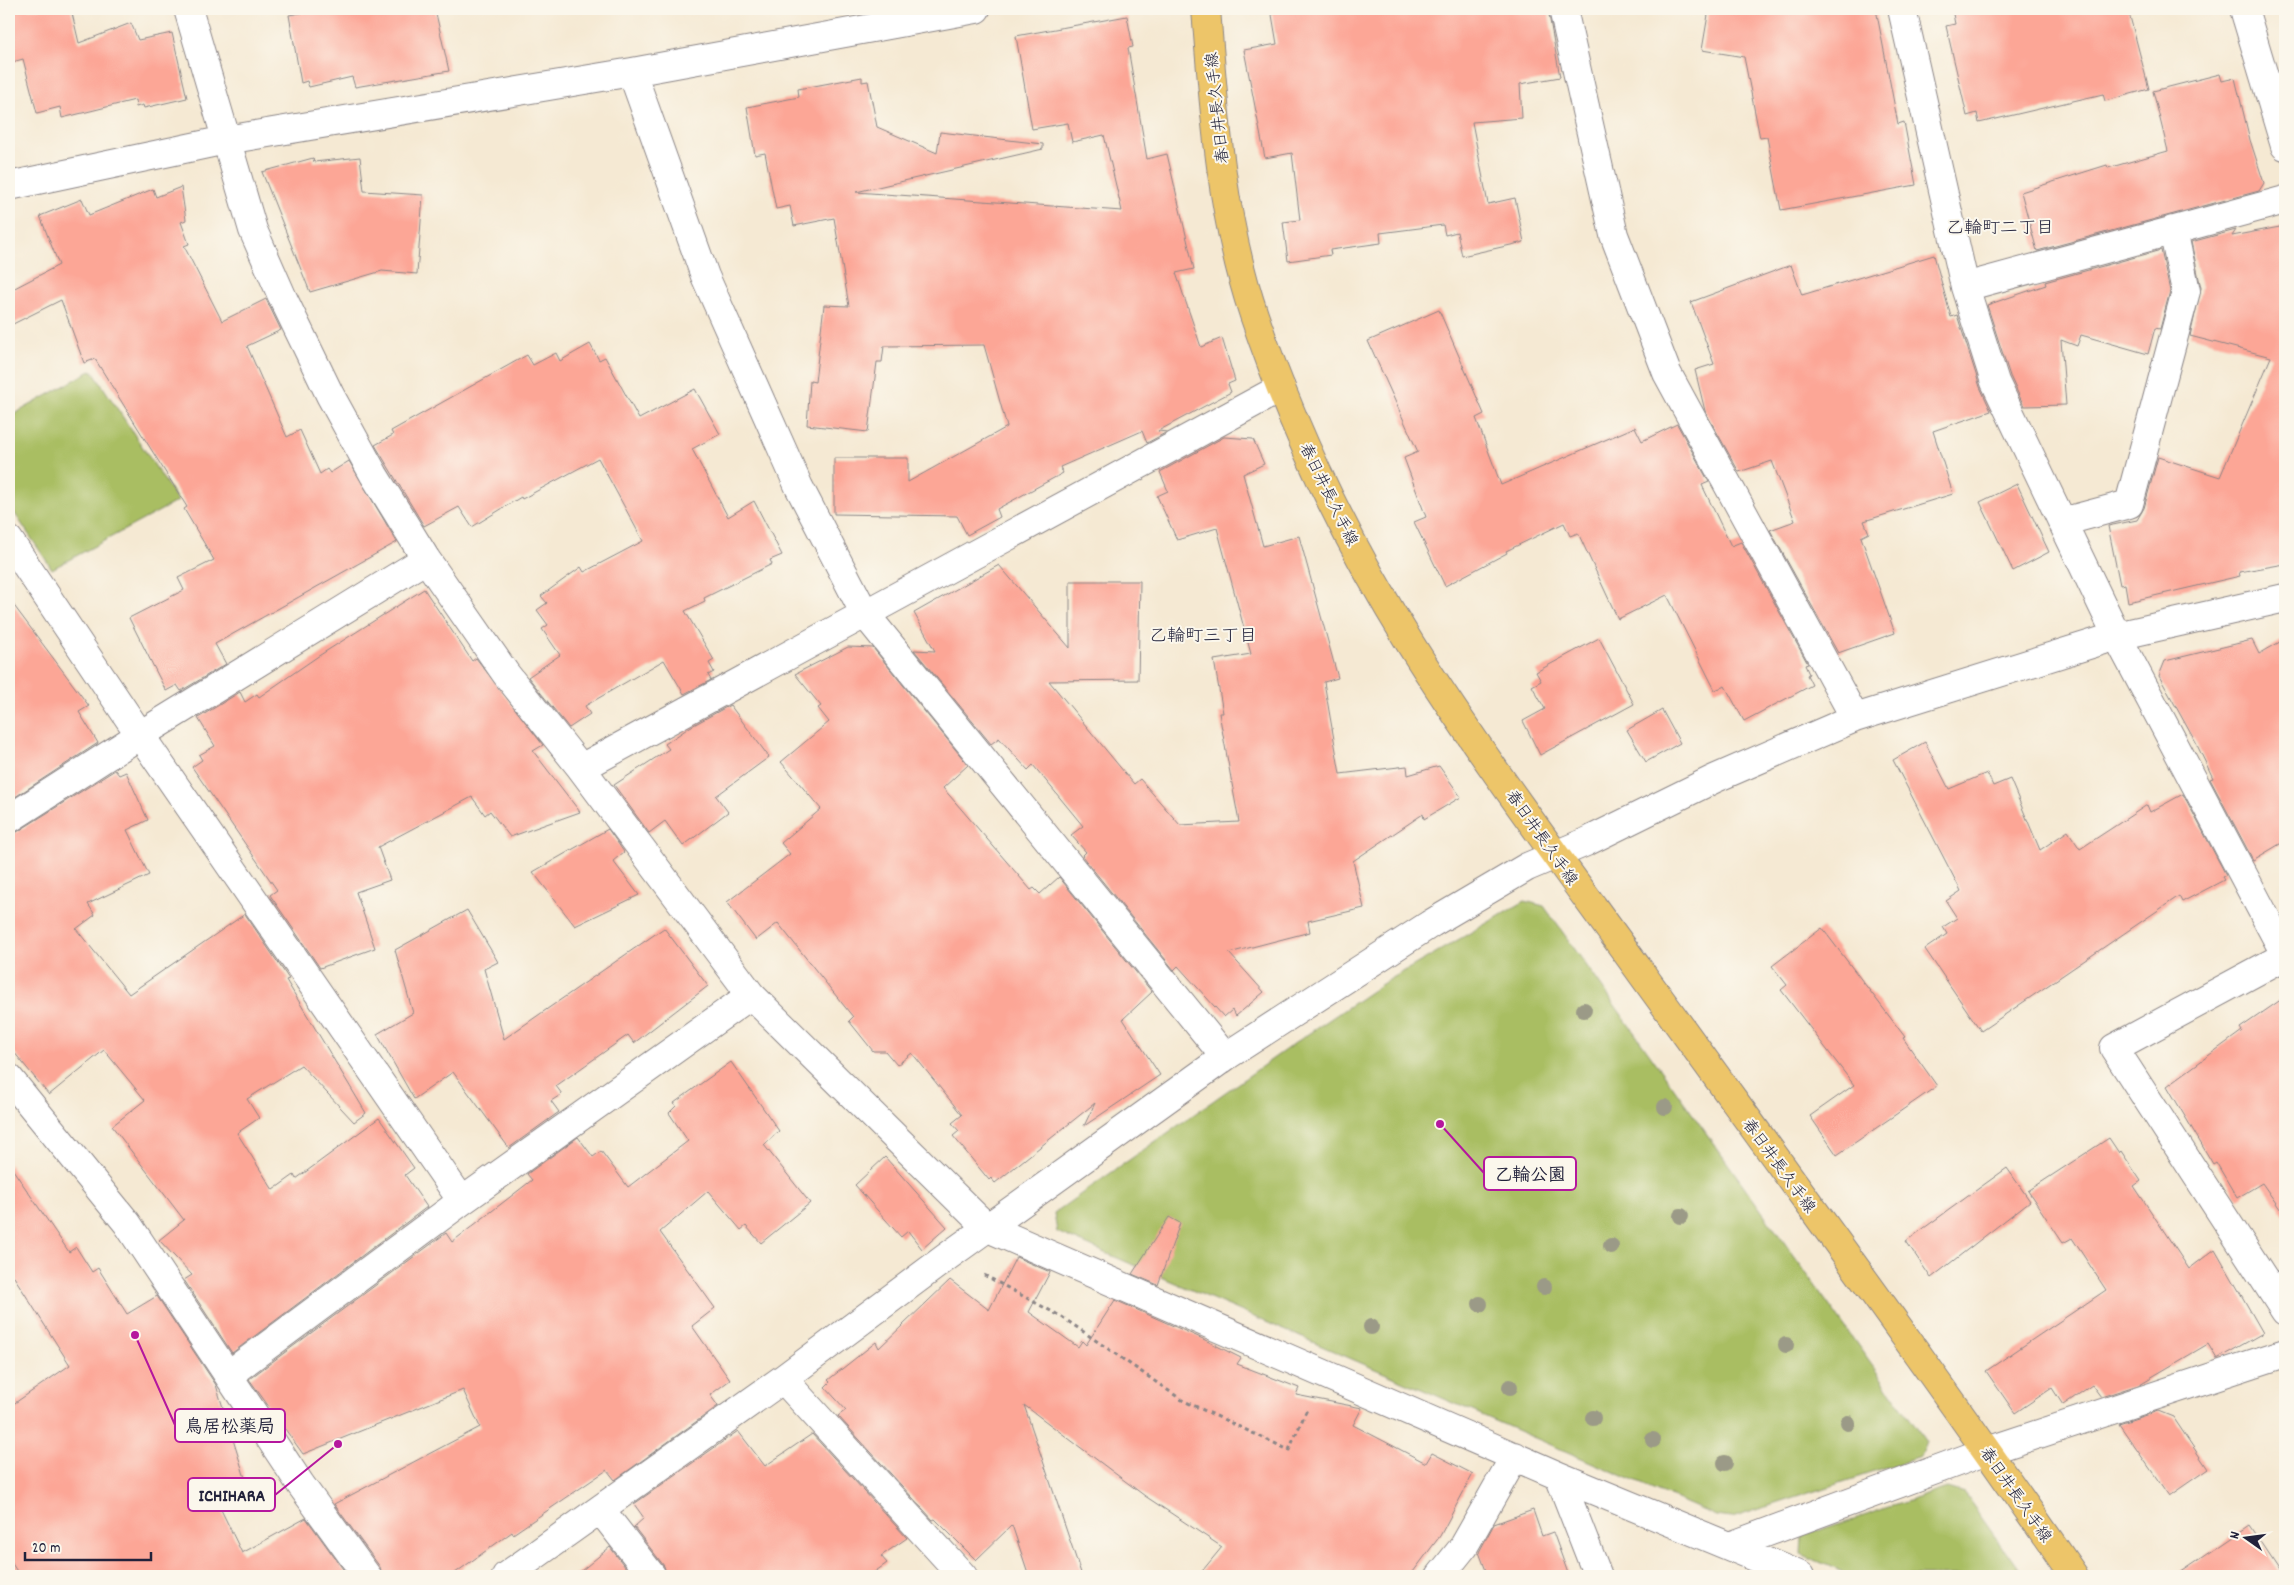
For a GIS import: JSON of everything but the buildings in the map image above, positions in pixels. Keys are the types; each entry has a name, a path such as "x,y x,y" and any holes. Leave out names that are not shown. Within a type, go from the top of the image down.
{"main road":[{"name":"春日井長久手線","path":"1206,9 1214,116 1235,243 1252,311 1281,388 1329,497 1366,567 1402,629 1457,714 1556,855 1987,1451 2074,1576"}],"street":[{"path":"188,9 253,230 282,296 330,395 374,475 426,559 506,674 581,768 751,995 988,1228 1559,1476 1801,1576"},
{"path":"9,186 226,140 632,72 976,9"},
{"path":"1563,9 1614,235 1666,373 1855,718"},
{"path":"1902,9 1965,287 1996,382 2117,636 2285,955 2114,1048 2285,1311"},
{"path":"2244,9 2285,146"},
{"path":"632,72 705,276 799,487 865,614 1225,1057"},
{"path":"1965,287 2285,200"},
{"path":"2062,522 2129,504 2186,291 2173,230"},
{"path":"581,768 1281,388"},
{"path":"9,540 140,735 462,1201"},
{"path":"9,819 140,735 426,559"},
{"path":"506,1576 783,1379 948,1256 1225,1057 1432,923 1527,867 1714,780 1855,718 2117,636 2285,598"},
{"path":"228,1375 462,1201 751,995"},
{"path":"9,1078 127,1223 302,1485 367,1576"},
{"path":"1730,1546 1987,1451 2285,1353"},
{"path":"783,1379 963,1576"},
{"path":"1440,1576 1464,1546 1515,1456"},
{"path":"1559,1476 1598,1576"},
{"path":"600,1509 652,1576"}],"path":[{"path":"948,1256 1062,1317 1182,1400 1289,1450 1324,1374"}],"green space":[{"path":"92,370 178,501 52,569 9,505 9,417"},
{"path":"1525,901 1544,906 1926,1441 1920,1457 1732,1518 1716,1516 1057,1232 1054,1213 1382,984"},
{"path":"1947,1488 1964,1493 2023,1576 1852,1576 1801,1554 1802,1536"}],"place":[{"name":"乙輪公園","path":"1440,1124"},
{"name":"鳥居松薬局","path":"135,1335"},
{"name":"ICHIHARA","path":"338,1444"}],"district":[{"name":"乙輪町二丁目","path":"2000,227"},
{"name":"乙輪町三丁目","path":"1203,635"}]}
